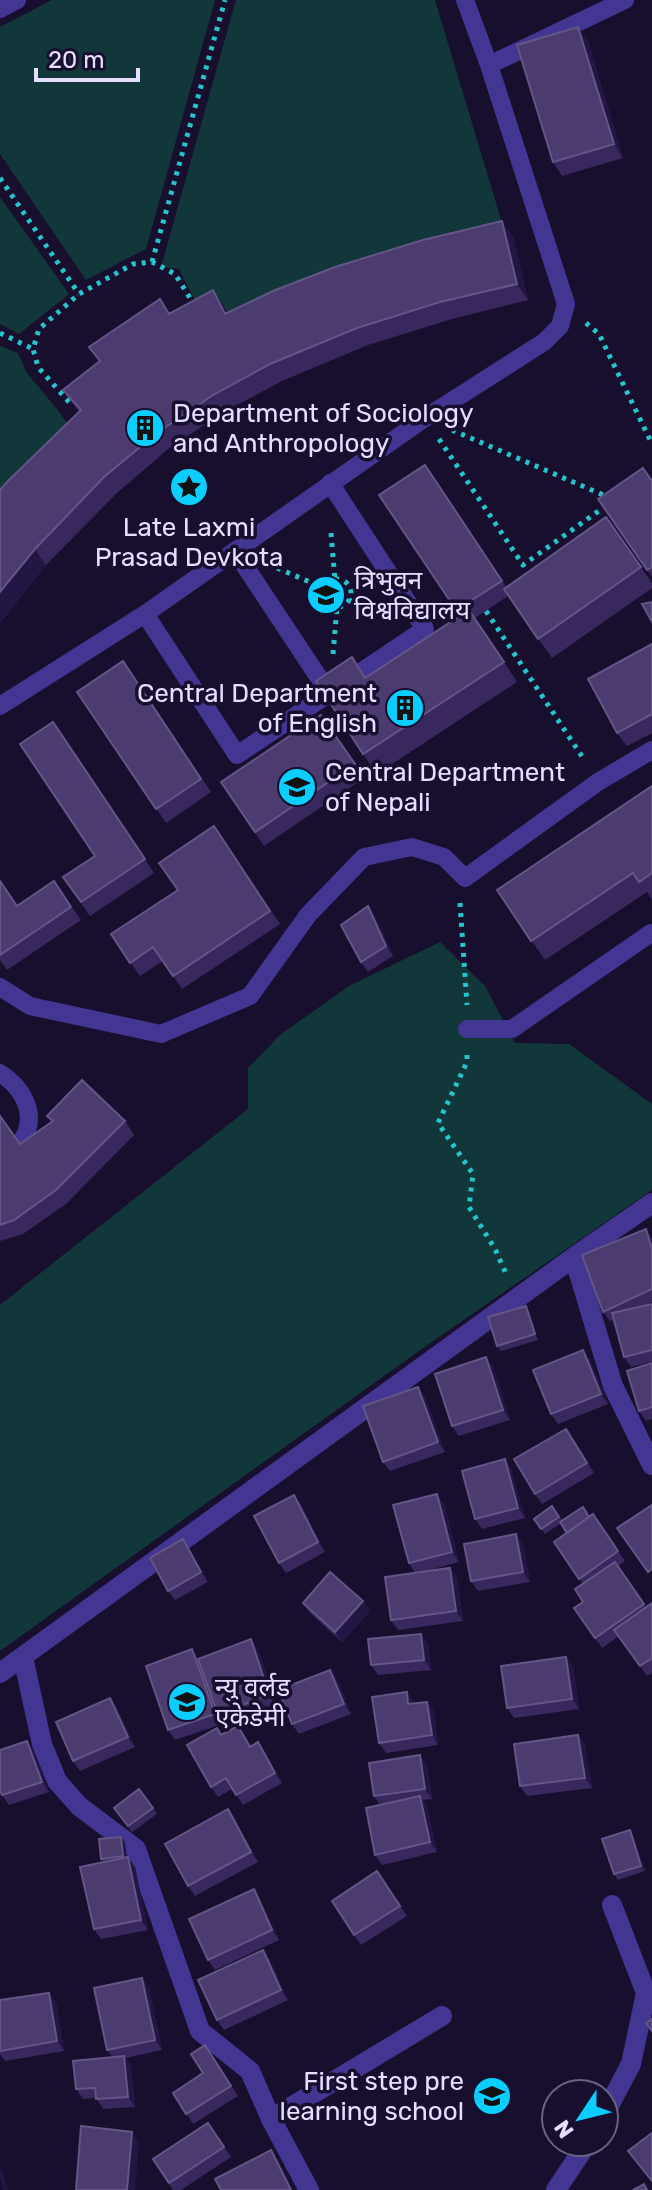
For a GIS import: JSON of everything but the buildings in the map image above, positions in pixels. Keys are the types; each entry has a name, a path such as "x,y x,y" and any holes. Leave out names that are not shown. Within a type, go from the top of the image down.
{"street":[{"path":"0,1673 652,1203"},
{"path":"574,1257 613,1386 652,1465"},
{"path":"23,1657 42,1744 57,1781 79,1806 136,1849 200,2031 250,2071 271,2119 309,2190"},
{"path":"612,1905 646,1993 631,2064 620,2085"},
{"path":"271,2119 442,2016"},
{"path":"556,2190 577,2158"}],"lane":[{"path":"0,9 17,0"},
{"path":"0,706 145,614 425,418 544,342 560,326 566,304 465,0"},
{"path":"489,65 625,0"},
{"path":"145,614 237,755 425,629 330,483"},
{"path":"235,551 329,693"},
{"path":"0,987 30,1006 161,1034 250,996 308,915 364,857 412,847 444,857 465,878 598,782 652,750"},
{"path":"467,1029 512,1029 651,933"},
{"path":"0,1073 13,1081 22,1092 29,1123 24,1139 0,1163"}],"path":[{"path":"152,262 225,0"},
{"path":"0,178 79,294"},
{"path":"69,402 38,367 33,349 39,329 79,294 133,264 152,262 175,274 200,314"},
{"path":"566,304 599,334 652,444"},
{"path":"0,333 33,349"},
{"path":"425,418 454,431 615,500 523,565 425,418"},
{"path":"334,580 342,581 349,586 351,596 342,606 328,604 323,596 326,584 334,580"},
{"path":"486,611 598,782"},
{"path":"465,878 459,907 467,995 467,1062 438,1123 473,1174 469,1207 495,1249 518,1299"}],"green space":[{"path":"52,0 215,0 146,249 86,280 0,154 0,27"},
{"path":"236,0 435,0 505,233 378,256 231,323 199,308 179,269 161,267"},
{"path":"0,197 69,294 19,334 0,324"},
{"path":"0,346 18,353 26,372 71,429 0,497"},
{"path":"440,942 485,986 515,1043 569,1044 652,1104 652,1190 423,1348 0,1651 0,1305 248,1109 248,1068 281,1034 349,986"}],"place":[{"name":"Department of Sociology and Anthropology","path":"145,428"},
{"name":"Late Laxmi Prasad Devkota","path":"189,487"},
{"name":"त्रिभुवन विश्वविद्यालय","path":"326,595"},
{"name":"Central Department of English","path":"405,708"},
{"name":"Central Department of Nepali","path":"297,787"},
{"name":"न्यु वर्लड एकेडेमी","path":"187,1702"},
{"name":"First step pre learning school","path":"492,2096"}]}
